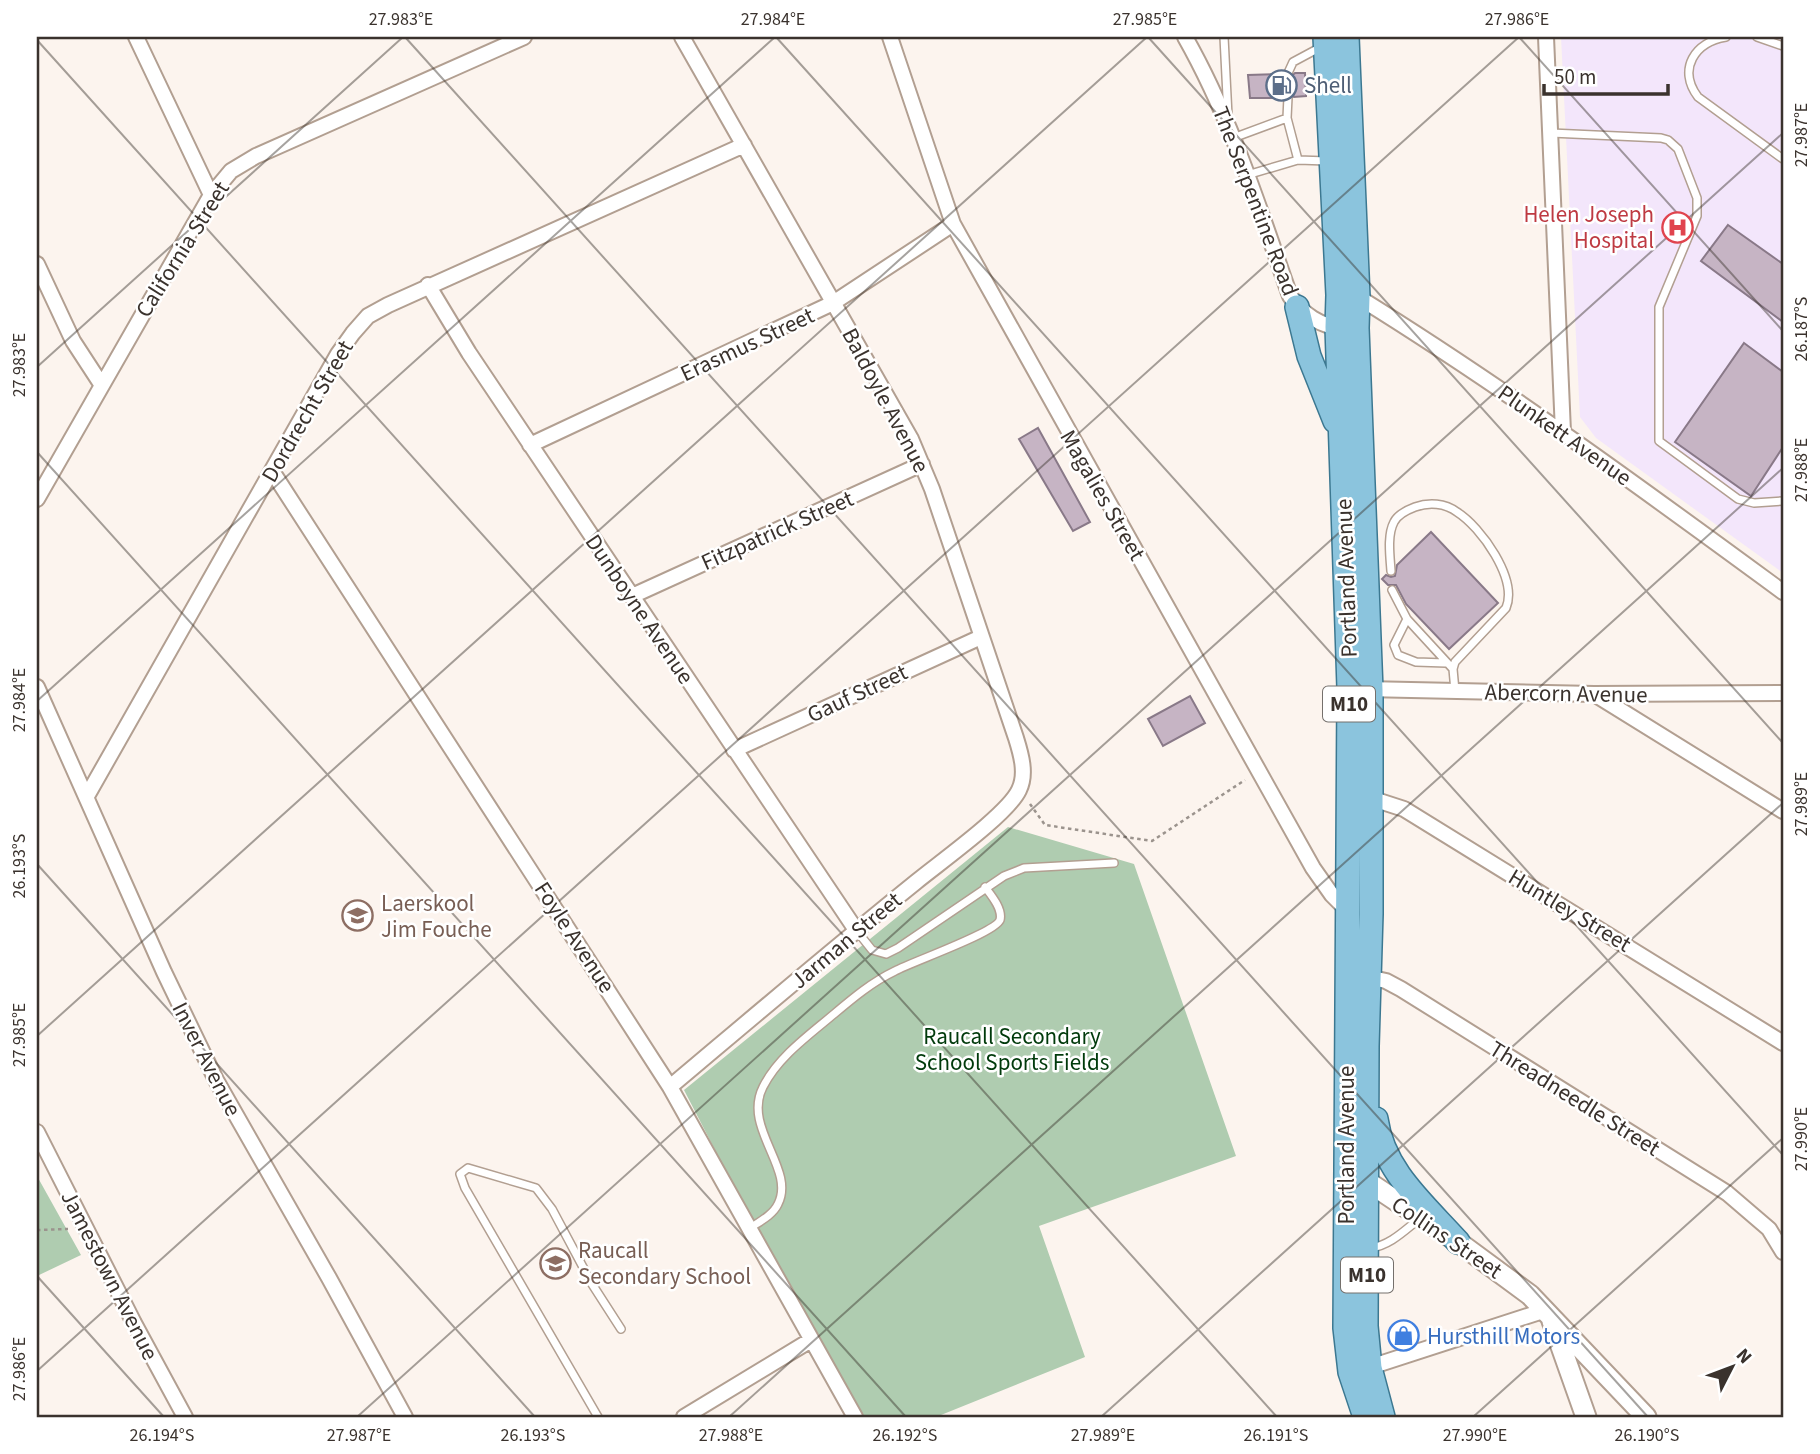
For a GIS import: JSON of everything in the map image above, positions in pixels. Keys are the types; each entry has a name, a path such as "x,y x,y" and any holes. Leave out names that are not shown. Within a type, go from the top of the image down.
{"main road":[{"name":"Portland Avenue","path":"1332,40 1331,161 1348,296"},
{"name":"Portland Avenue","path":"1332,40 1348,296 1341,433 1360,689"},
{"path":"1297,307 1309,356 1341,433"},
{"name":"Portland Avenue","path":"1347,328 1360,689 1360,913 1359,975 1345,1167 1356,1249"},
{"name":"Portland Avenue","path":"1359,975 1367,1046 1367,1182 1345,1328 1360,1370"},
{"path":"1367,1046 1378,1136 1387,1157 1401,1180 1458,1242"},
{"name":"M10","path":"1360,1370 1365,1417"},
{"name":"M10","path":"1360,1370 1383,1417"}],"street":[{"path":"136,37 211,195"},
{"name":"California Street","path":"37,499 211,195 231,171 256,156 524,37"},
{"name":"Baldoyle Avenue","path":"682,37 903,422 922,464 1020,750 1023,775 1019,790"},
{"name":"Magalies Street","path":"890,37 953,224 1317,875 1332,895 1360,913"},
{"name":"The Serpentine Road","path":"1185,37 1209,80 1231,132 1290,296 1297,307 1317,320 1347,328"},
{"path":"1546,37 1563,432"},
{"name":"Dordrecht Street","path":"87,796 338,354 368,316 428,285 744,145"},
{"name":"Erasmus Street","path":"530,445 833,303 953,224"},
{"path":"37,264 72,341 101,384"},
{"name":"Dunboyne Avenue","path":"428,285 530,445 856,930"},
{"name":"Plunkett Avenue","path":"1348,296 1563,432 1783,592"},
{"name":"Fitzpatrick Street","path":"632,596 922,464"},
{"name":"Foyle Avenue","path":"272,471 670,1087 855,1417"},
{"name":"Gauf Street","path":"734,750 981,637"},
{"name":"Inver Avenue","path":"37,687 168,982 216,1080 405,1417"},
{"name":"Abercorn Avenue","path":"1360,689 1594,694 1783,693"},
{"path":"1594,694 1783,811"},
{"name":"Jarman Street","path":"670,1087 856,930 979,831 1009,804 1019,790"},
{"name":"Huntley Street","path":"1359,797 1404,809 1661,965 1783,1043"},
{"name":"Threadneedle Street","path":"1359,975 1386,981 1401,989 1727,1193 1769,1228 1783,1252"},
{"name":"Jamestown Avenue","path":"37,1132 185,1417"},
{"name":"Collins Street","path":"1345,1167 1458,1242 1518,1286 1548,1314 1586,1417"},
{"path":"1360,1370 1548,1314 1646,1417"},
{"path":"684,1417 811,1340"}],"lane":[{"path":"1224,37 1231,132 1287,118"},
{"path":"1726,37 1710,41 1698,49 1691,61 1690,87 1698,97 1783,159"},
{"path":"1756,37 1783,46"},
{"path":"1288,73 1293,62 1332,40"},
{"path":"1288,97 1287,118 1298,160"},
{"path":"1550,133 1661,138 1668,140 1678,149 1697,198 1697,216 1659,307 1658,441 1738,499 1754,503 1783,501"},
{"path":"1247,175 1298,160 1331,161"},
{"path":"1391,571 1391,531 1394,523 1410,509 1429,504 1443,505 1466,519 1499,561 1508,580 1510,594 1506,608 1455,662 1455,691"},
{"path":"1392,590 1406,620 1453,669"},
{"path":"1406,620 1394,645 1398,655 1416,662 1447,663"},
{"path":"856,930 872,950 886,954 985,887 1024,868 1114,863"},
{"path":"749,1228 771,1214 779,1204 782,1192 780,1175 761,1126 758,1110 763,1087 798,1045 863,990 894,971 969,939 998,923 999,910 985,887"},
{"path":"598,1417 460,1174 468,1168 536,1188 552,1209 592,1283 621,1329"},
{"path":"1356,1249 1378,1247 1391,1241 1419,1218"}],"path":[{"path":"1019,790 1045,825 1152,841 1259,771"},
{"path":"37,1230 86,1229"}],"shaded area":[{"name":"Helen Joseph Hospital","path":"1561,37 1783,37 1783,573 1596,438 1580,417"}],"green space":[{"name":"Raucall Secondary School Sports Fields","path":"1008,827 1134,864 1236,1156 1039,1226 1085,1357 936,1417 853,1417 684,1090"},
{"path":"37,1176 81,1255 37,1276"}],"building":[{"path":"1295,73 1305,73 1306,96 1294,97 1292,92 1288,91 1283,93 1282,98 1250,98 1248,75 1282,74 1288,79"},
{"path":"1728,225 1783,264 1783,322 1701,261"},
{"path":"1744,343 1783,372 1783,447 1751,496 1675,442"},
{"path":"1038,428 1090,522 1073,531 1019,439"},
{"path":"1431,532 1498,603 1449,649 1406,604 1396,585 1388,585 1382,579 1386,575 1395,576 1397,565"},
{"path":"1190,696 1205,723 1163,746 1148,719"}],"place":[{"name":"Shell","path":"1281,85"},
{"name":"Helen Joseph Hospital","path":"1677,227"},
{"name":"Laerskool Jim Fouche","path":"358,916"},
{"name":"Raucall Secondary School","path":"555,1263"},
{"name":"Hursthill Motors","path":"1404,1336"}]}
